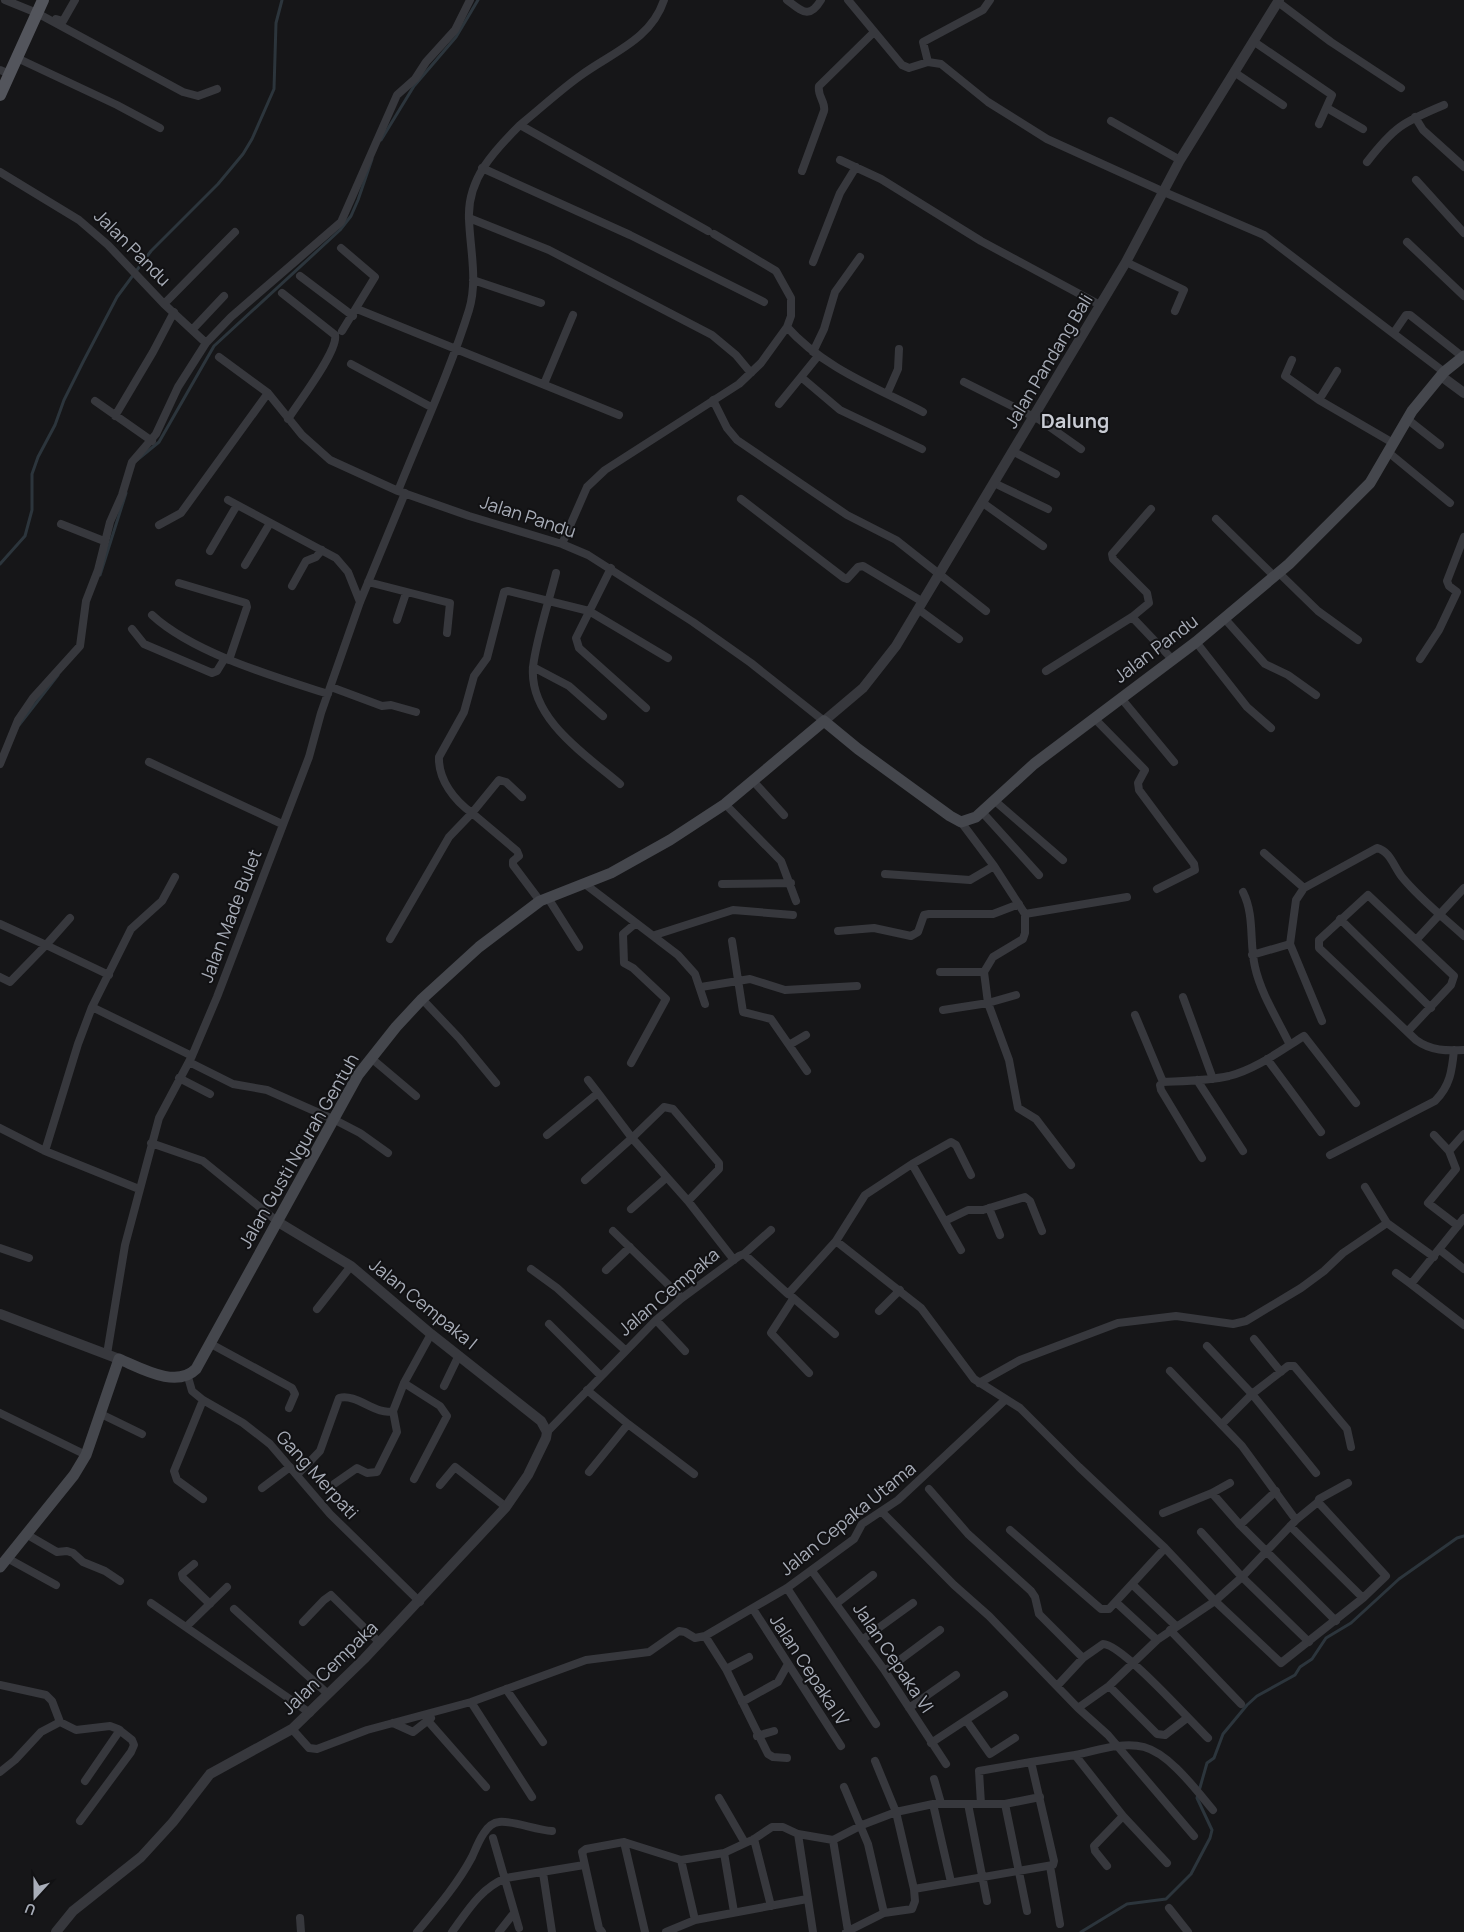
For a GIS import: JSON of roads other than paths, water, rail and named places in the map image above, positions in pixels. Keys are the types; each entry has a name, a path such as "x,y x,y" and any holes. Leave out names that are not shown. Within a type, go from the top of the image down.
{"main road":[{"path":"0,94 5,72 17,58 39,8"},
{"name":"Jalan Pandu","path":"822,722 961,822 970,821 995,801 1034,764 1196,642 1276,575 1370,483 1407,419 1442,374 1463,356"},
{"name":"Jalan Gusti Ngurah Gentuh","path":"188,1377 196,1369 211,1344 358,1075 422,999 484,943 544,900 611,873 670,840 726,804 822,722"},
{"path":"3,1562 74,1475 86,1455 119,1360 168,1376 188,1377"}],"street":[{"path":"6,0 39,8 63,21 75,0"},
{"path":"0,764 14,728 23,713 80,646 86,601 98,570 104,541 122,495 130,467 152,441 178,386 206,343 244,305 342,222 397,95 414,79 426,62 455,30 470,0"},
{"name":"Jalan Made Bulet","path":"107,1354 121,1268 139,1189 162,1108 191,1059 309,757 360,602 402,492 431,407 456,348 470,308 473,280 472,241 469,218 473,190 482,168 497,148 520,125 575,79 622,50 641,34 658,17 664,0"},
{"path":"787,0 805,12 815,10 821,0"},
{"path":"848,0 873,33 902,65 909,68 928,62 941,64 988,102 1034,132 1164,192 1248,226 1274,240 1464,393"},
{"path":"928,62 923,42 983,10 990,0"},
{"path":"1278,1 1331,42 1401,88"},
{"name":"Jalan Pandang Bali","path":"822,722 862,688 888,659 1014,452 1126,262 1180,160 1278,1"},
{"path":"39,8 183,92 198,96 217,89"},
{"path":"802,171 824,111 824,104 818,90 819,86 873,33"},
{"path":"1253,41 1329,91 1332,95 1319,124"},
{"path":"17,58 117,105 160,128"},
{"path":"1234,72 1283,105"},
{"path":"1366,162 1390,134 1415,116 1444,105"},
{"path":"1327,108 1363,129"},
{"path":"1415,116 1423,130 1464,167"},
{"path":"1111,121 1180,160"},
{"path":"520,125 756,257 776,271 791,298 791,316 787,327 767,356 739,384 605,470 590,483 562,544"},
{"path":"840,160 881,179 981,241 1100,305"},
{"path":"813,262 840,193 856,167"},
{"path":"482,168 630,235 764,302"},
{"name":"Jalan Pandu","path":"0,172 79,220 119,256 164,304 206,343"},
{"path":"1416,180 1464,232"},
{"path":"469,218 548,250 712,336 736,355 751,373"},
{"path":"164,304 235,232"},
{"path":"1407,242 1464,296"},
{"path":"341,248 376,277 342,332"},
{"path":"779,404 801,377 816,354 835,292 860,257"},
{"path":"1126,262 1184,290 1175,311"},
{"path":"300,276 355,312 456,348 618,415"},
{"path":"473,280 541,303"},
{"path":"282,293 335,335 336,339 330,353 288,419"},
{"path":"192,330 224,296"},
{"path":"115,416 154,352 174,312"},
{"path":"1395,330 1406,315 1410,314 1463,356"},
{"path":"544,384 572,315"},
{"path":"787,327 798,340 816,354 923,412"},
{"path":"887,394 898,368 899,349"},
{"name":"Jalan Pandu","path":"219,357 268,393 288,419 314,447 330,460 402,492 469,516 562,544 611,568 750,663 822,722"},
{"path":"1292,360 1285,376 1390,448 1450,503"},
{"path":"351,364 431,407"},
{"path":"1319,400 1337,371"},
{"path":"801,377 840,410 922,449"},
{"path":"964,382 1033,417 1081,448"},
{"path":"159,525 181,513 268,393"},
{"path":"713,400 727,428 737,440 847,515 888,535 986,611"},
{"path":"95,401 152,441"},
{"path":"1407,419 1440,445"},
{"path":"1014,452 1056,474"},
{"path":"994,483 1048,509"},
{"path":"741,499 844,578 849,578 860,566 866,567 920,606 959,639"},
{"path":"228,500 336,558 345,567 360,602"},
{"path":"983,503 1044,546"},
{"path":"210,551 237,505"},
{"path":"1046,671 1132,618 1147,605 1149,597 1113,559 1112,554 1152,508"},
{"path":"1216,519 1318,612 1358,640"},
{"path":"244,565 270,523"},
{"path":"60,524 104,541"},
{"path":"1420,659 1439,630 1457,592 1449,586 1447,581 1464,537"},
{"path":"292,586 306,561 316,557 322,550"},
{"path":"611,568 576,638 577,646 646,708"},
{"path":"556,574 534,667 537,693 549,716 564,735 620,784"},
{"path":"368,582 450,603 447,633"},
{"path":"132,629 144,644 212,673 217,670 227,659 246,608 246,603 179,583"},
{"path":"579,947 568,930 567,924 513,866 513,861 519,856 517,851 462,806 451,794 440,767 439,757 464,712 474,676 487,658 502,594 508,591 589,611 668,658"},
{"path":"396,620 406,593"},
{"path":"152,615 167,627 227,659 382,706 391,705 416,712"},
{"path":"1132,618 1172,659"},
{"path":"1225,619 1265,664 1288,675 1316,696"},
{"path":"1196,642 1248,707 1271,728"},
{"path":"534,667 569,686 603,716"},
{"path":"1121,698 1174,762"},
{"path":"1094,718 1144,770 1138,783 1139,790 1194,864 1195,870 1157,889"},
{"path":"149,762 282,824"},
{"path":"390,939 449,837 499,780 506,782 522,797"},
{"path":"754,782 784,815"},
{"path":"995,801 1063,860"},
{"path":"726,804 781,861 791,883 796,901"},
{"path":"982,812 1039,875"},
{"path":"961,822 994,866 1025,914 1026,930 1019,943 991,959 984,972 988,1004 1009,1060 1018,1108 1036,1119 1072,1165"},
{"path":"1322,1021 1290,944 1296,900 1304,888 1377,848 1386,852 1401,876 1464,936"},
{"path":"1264,853 1304,888"},
{"path":"885,874 970,880 994,866"},
{"path":"45,1151 75,1052 92,1007 133,926 162,901 175,877"},
{"path":"722,884 791,883"},
{"path":"585,884 655,935 687,965 700,987 705,1004"},
{"path":"1417,940 1464,888"},
{"path":"1242,892 1249,907 1252,955 1260,981 1290,1044"},
{"path":"1408,1031 1451,985 1454,976 1368,895 1319,940 1319,948 1408,1031 1429,1048 1464,1050"},
{"path":"1025,914 1127,897"},
{"path":"838,931 874,928 911,936 918,932 924,915 994,914 1019,904"},
{"path":"655,935 727,911 793,914"},
{"path":"0,977 10,982 70,918"},
{"path":"1340,919 1431,1008"},
{"path":"630,1063 666,999 633,968 624,963 623,934 636,923"},
{"path":"0,924 109,975"},
{"path":"732,941 743,1012 768,1017 807,1071"},
{"path":"1252,955 1290,944"},
{"path":"940,972 984,972"},
{"path":"700,987 737,980 756,980 785,990 857,986"},
{"path":"943,1010 988,1004 1016,995"},
{"path":"1182,997 1213,1079"},
{"path":"422,999 459,1038 496,1083"},
{"path":"92,1007 191,1059 233,1084 241,1087 266,1090 334,1120 360,1133 388,1153"},
{"path":"1135,1015 1163,1082"},
{"path":"789,1045 806,1035"},
{"path":"1163,1082 1213,1079 1240,1072 1267,1060 1304,1036 1356,1103"},
{"path":"1330,1155 1435,1101 1443,1093 1450,1079 1454,1050"},
{"path":"371,1058 416,1096"},
{"path":"1267,1060 1321,1132"},
{"path":"179,1078 210,1094"},
{"path":"588,1080 632,1138 688,1201 734,1260"},
{"path":"1197,1080 1243,1151"},
{"path":"1163,1082 1160,1085 1161,1090 1202,1158"},
{"path":"547,1135 598,1093"},
{"path":"585,1180 632,1138 661,1108 673,1109 720,1163 719,1169 688,1201"},
{"path":"0,1128 45,1151 139,1189"},
{"path":"1449,1151 1464,1134"},
{"path":"1411,1284 1461,1223 1428,1203 1455,1173 1456,1166 1449,1151 1434,1135"},
{"path":"808,1373 771,1333 790,1296 836,1241 865,1195 951,1142 956,1145 971,1175"},
{"path":"151,1143 203,1161 278,1222"},
{"path":"913,1167 961,1250"},
{"path":"631,1209 666,1178"},
{"path":"1365,1186 1387,1223 1434,1257"},
{"path":"945,1221 968,1210 990,1208 1025,1197 1030,1200 1042,1231"},
{"path":"990,1208 1000,1235"},
{"name":"Jalan Cempaka I","path":"278,1222 351,1266 431,1334 541,1421 547,1432"},
{"path":"979,1383 1020,1360 1118,1324 1176,1316 1233,1324 1246,1321 1301,1288 1324,1271 1343,1253 1387,1223"},
{"path":"744,1254 770,1230"},
{"path":"613,1231 682,1298"},
{"path":"836,1241 900,1290 929,1316 979,1383 1020,1408 1165,1548 1278,1663 1287,1661 1364,1598 1386,1576 1318,1502"},
{"path":"606,1270 630,1247"},
{"path":"0,1248 29,1258"},
{"path":"1440,1250 1464,1268"},
{"name":"Jalan Cempaka","path":"56,1932 67,1916 141,1857 173,1822 210,1774 292,1729 380,1643 506,1507 528,1476 544,1444 547,1432 625,1350 682,1298 744,1254 835,1334"},
{"path":"317,1309 351,1266"},
{"path":"531,1269 557,1288 625,1350"},
{"path":"1396,1273 1464,1325"},
{"path":"878,1311 900,1290"},
{"path":"0,1314 119,1360"},
{"path":"656,1320 685,1351"},
{"path":"549,1324 601,1376"},
{"path":"334,1484 357,1468 367,1473 377,1472 397,1432 393,1411 404,1383 431,1334"},
{"path":"1254,1339 1281,1372"},
{"path":"211,1344 292,1388 296,1394 289,1408"},
{"path":"1208,1346 1252,1394 1316,1473"},
{"path":"444,1386 459,1355"},
{"path":"1222,1424 1252,1394 1290,1365 1298,1368 1346,1430 1351,1447"},
{"path":"1170,1371 1222,1424 1276,1491 1293,1523 1364,1598"},
{"name":"Gang Merpati","path":"188,1377 192,1391 203,1400 256,1432 297,1474 330,1514 420,1602"},
{"path":"404,1383 440,1406 447,1416 414,1479"},
{"path":"587,1390 694,1474"},
{"path":"297,1474 320,1451 339,1398 351,1398 386,1412 393,1411"},
{"name":"Jalan Cepaka Utama","path":"705,1636 787,1588 854,1538 862,1524 882,1512 925,1477 1006,1399"},
{"path":"203,1400 174,1471 177,1480 203,1499"},
{"path":"0,1413 86,1455"},
{"path":"101,1414 142,1434"},
{"path":"589,1472 628,1424"},
{"path":"262,1488 290,1467"},
{"path":"440,1485 455,1467 506,1507"},
{"path":"1163,1513 1212,1493 1230,1483"},
{"path":"1078,1708 1109,1686 1134,1663 1142,1652 1157,1640 1215,1601 1242,1577 1293,1523 1318,1502 1319,1499 1348,1483"},
{"path":"929,1488 968,1534 1031,1591 1035,1597 1039,1614 1083,1658"},
{"path":"1240,1525 1276,1491"},
{"path":"1212,1493 1240,1525 1336,1621"},
{"path":"882,1512 989,1616 1078,1708 1108,1735 1194,1836"},
{"path":"1010,1530 1101,1609 1109,1609 1165,1548"},
{"path":"1201,1532 1242,1577 1309,1642"},
{"path":"26,1534 56,1552 67,1551 73,1553 83,1562 105,1571 120,1581"},
{"path":"3,1562 56,1586"},
{"path":"194,1564 182,1574 183,1578 210,1604"},
{"name":"Jalan Cepaka VI","path":"812,1571 885,1671 946,1764"},
{"path":"837,1603 873,1575"},
{"path":"186,1628 226,1587"},
{"path":"1135,1587 1241,1704"},
{"path":"787,1588 876,1724"},
{"path":"303,1622 331,1595 380,1643"},
{"path":"151,1603 310,1713"},
{"path":"862,1640 913,1603"},
{"path":"1119,1605 1157,1640"},
{"path":"234,1609 328,1694"},
{"name":"Jalan Cepaka IV","path":"752,1609 841,1746"},
{"path":"885,1671 940,1630"},
{"path":"292,1729 310,1748 317,1749 393,1724 471,1702 586,1660 649,1652 679,1631 695,1638 705,1636 726,1669 757,1736 770,1756 787,1758"},
{"path":"1057,1686 1083,1658 1103,1644 1107,1644 1134,1663 1208,1738"},
{"path":"726,1669 749,1657"},
{"path":"742,1702 778,1682 788,1664"},
{"path":"909,1708 956,1675"},
{"path":"0,1685 46,1695 52,1701 60,1722 76,1730 110,1726 120,1730 132,1740 134,1746 131,1752 80,1821"},
{"path":"1109,1686 1157,1734 1165,1735 1187,1718"},
{"path":"506,1689 543,1742"},
{"path":"931,1743 1004,1695"},
{"path":"471,1702 532,1797"},
{"path":"393,1724 413,1732 440,1711"},
{"path":"966,1720 990,1754 1015,1738"},
{"path":"428,1721 486,1787"},
{"path":"0,1772 15,1760 41,1732 60,1722"},
{"path":"85,1781 120,1730"},
{"path":"757,1736 774,1731"},
{"path":"981,1804 978,1771 1075,1756 1115,1745 1143,1746 1160,1755 1182,1775 1213,1810"},
{"path":"1075,1756 1123,1816 1167,1863"},
{"path":"833,1840 847,1931 859,1930 884,1913 912,1909 916,1901 896,1812 875,1761"},
{"path":"914,1889 1050,1866 1054,1861 1030,1762"},
{"path":"934,1779 951,1882"},
{"path":"844,1787 862,1825 884,1913"},
{"path":"602,1932 599,1928 584,1865 582,1854 584,1850 624,1842 681,1860 724,1853 754,1839 766,1830 779,1826 798,1834 833,1840 862,1825 896,1812 937,1804 1005,1804 1040,1797"},
{"path":"719,1798 745,1843"},
{"path":"968,1804 987,1901"},
{"path":"1005,1804 1028,1911"},
{"path":"1108,1866 1095,1851 1094,1846 1123,1816"},
{"path":"417,1932 456,1883 491,1825 499,1822 552,1831"},
{"path":"798,1834 812,1932"},
{"path":"493,1838 519,1928"},
{"path":"754,1839 771,1906"},
{"path":"624,1842 645,1932"},
{"path":"724,1853 734,1912"},
{"path":"681,1860 695,1920"},
{"path":"452,1932 482,1893 495,1882 506,1878 584,1865"},
{"path":"1050,1866 1060,1924"},
{"path":"543,1873 552,1932"},
{"path":"666,1932 695,1920 807,1899"},
{"path":"1169,1908 1188,1932"},
{"path":"499,1932 514,1913"},
{"path":"300,1918 301,1932"}],"waterway":[{"path":"0,564 25,536 32,510 32,474 38,457 55,425 64,400 117,297 151,251 218,184 243,154 252,139 274,89 276,23 282,0"},
{"path":"381,140 414,86 456,37 478,0"},
{"path":"137,460 159,442 214,346 340,230 351,216 372,159"},
{"path":"100,575 126,493"},
{"path":"19,725 58,675"},
{"path":"1081,1932 1127,1904 1166,1899 1191,1874 1210,1838 1212,1830 1197,1798 1207,1763 1214,1758 1223,1734 1257,1696 1295,1675 1300,1667 1312,1659 1326,1638 1351,1623 1399,1579 1457,1538 1464,1536"}],"district":[{"name":"Dalung","path":"1075,421"}]}
